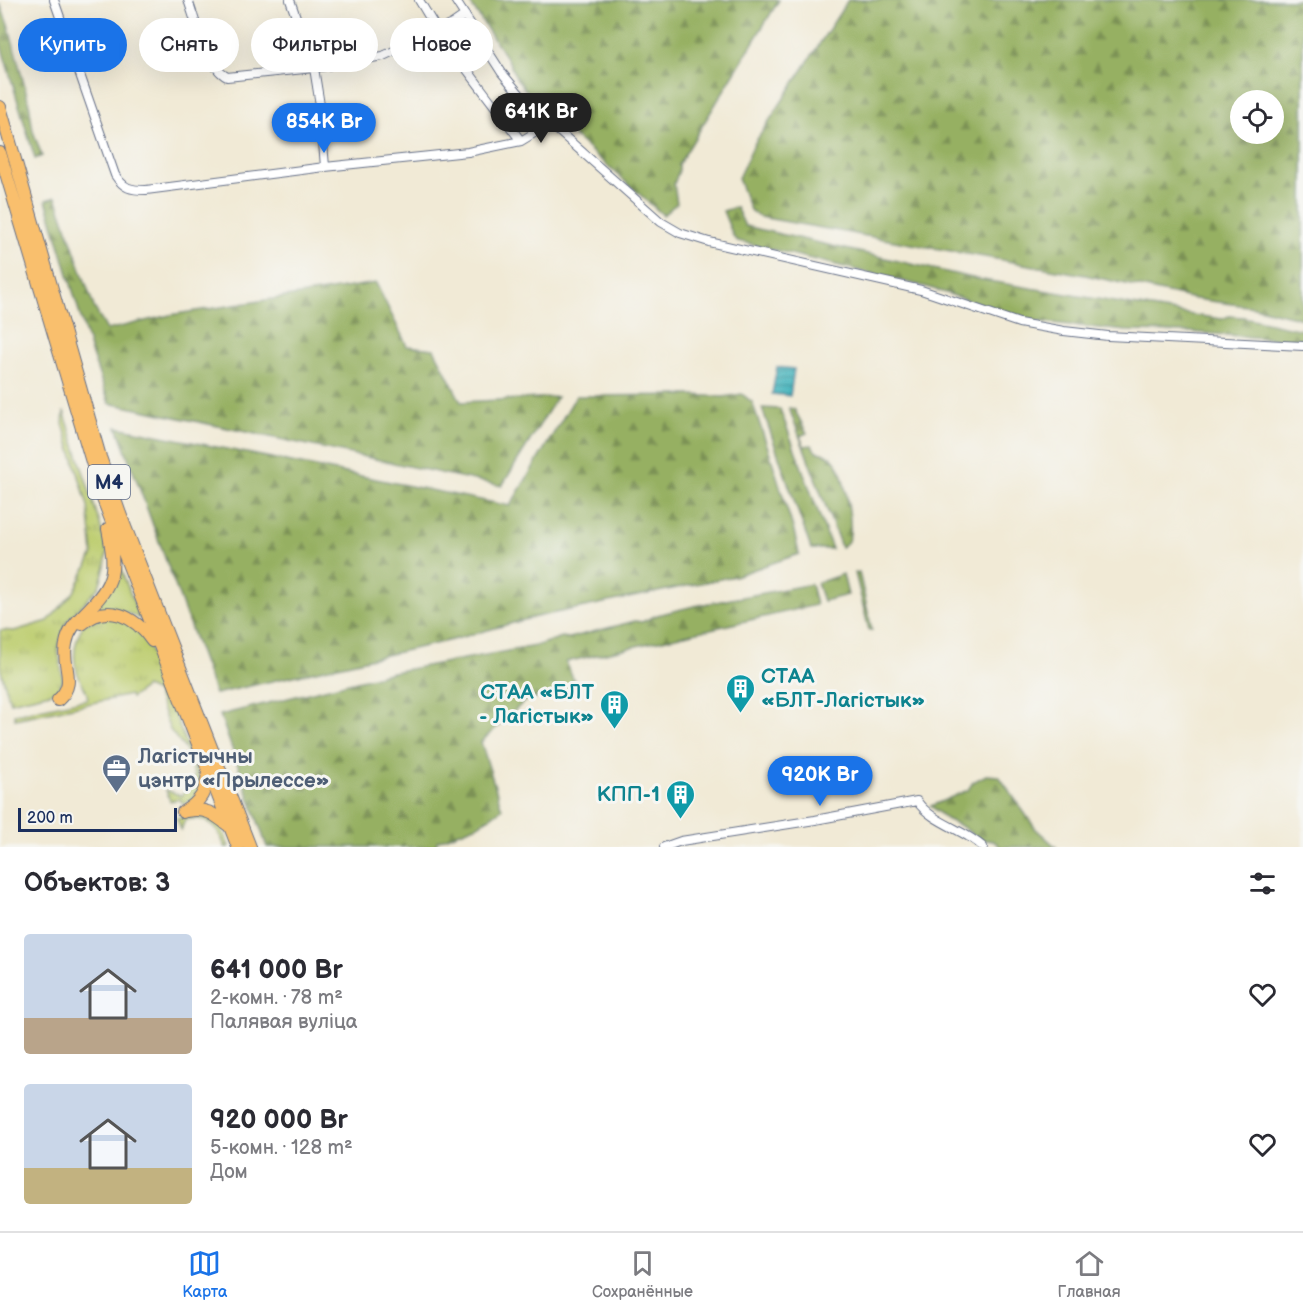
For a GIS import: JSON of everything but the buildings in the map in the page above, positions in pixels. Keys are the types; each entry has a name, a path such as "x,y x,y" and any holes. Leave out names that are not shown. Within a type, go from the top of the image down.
{"highway":[{"name":"М4","path":"0,107 100,457 124,525 250,847"},
{"name":"М4","path":"0,153 102,499 238,847"},
{"path":"102,499 112,552 112,572 106,591 75,624 67,638 65,656 69,685 64,699 76,686 70,660 73,639 82,623 91,617 108,613 118,613 128,617 146,631 163,656"},
{"path":"208,769 208,780 202,795 195,805 183,812 196,809 209,811 230,826"}],"street":[{"path":"54,0 115,176 130,190 468,152 521,141 549,124"},
{"path":"188,0 209,58 220,73 227,77 275,72"},
{"path":"290,0 296,18"},
{"path":"419,0 430,18"},
{"path":"455,0 509,84 549,124 670,229 695,238 921,290 1019,323 1064,331 1131,338 1303,346"},
{"path":"461,18 465,15"},
{"path":"315,72 320,105 324,167"},
{"path":"469,72 521,141"},
{"path":"664,847 681,841 917,801 930,814 983,847"}],"green space":[{"path":"468,0 779,0 679,164 674,184 677,203 663,215 539,105 517,80 509,62 493,38 493,18 480,18"},
{"path":"848,0 1303,0 1303,319 1254,307 1195,299 1085,275 760,217 750,210 738,178 754,144"},
{"path":"0,4 9,27 18,61 18,72 21,72 29,103 33,131 42,156 35,159 0,42"},
{"path":"56,197 94,307 107,330 170,315 376,283 407,346 434,349 461,402 557,397 502,486 109,403 91,352 46,200"},
{"path":"736,207 745,226 977,279 1193,315 1222,319 1229,316 1243,317 1303,330 1303,341 1190,332 1127,331 1033,321 927,287 738,241 734,238 723,211"},
{"path":"742,394 752,402 794,531 799,554 735,576 531,618 452,640 215,694 117,427 510,506 576,396 723,397"},
{"path":"762,408 780,409 832,549 811,549"},
{"path":"789,408 794,409 807,433 800,436 804,446 812,445 816,452 830,456 839,468 848,502 850,526 848,541 841,547"},
{"path":"64,411 100,524 107,552 105,566 99,587 67,621 58,647 63,681 58,689 10,702 0,668 0,630 14,631 48,621 74,592 93,554 88,506 63,424"},
{"path":"118,561 140,619 129,613 118,611 94,612"},
{"path":"859,572 872,630 869,630 855,573"},
{"path":"843,574 848,595 823,601 817,583"},
{"path":"811,584 816,605 566,662 577,687 525,701 481,742 502,809 478,825 437,841 436,847 267,847 220,715 393,672 535,646 562,637 569,638 635,621 642,622 657,615 694,606"},
{"path":"103,615 130,621 147,642 200,780 198,792 183,804 180,799 170,801 166,790 182,796 195,777 185,749 170,730 156,692 146,687 131,698 130,695 15,719 14,714 88,699 75,664 77,638 83,625"},
{"path":"986,775 999,776 1035,828 1056,847 1001,847 993,841 979,839 946,819 931,806 968,790 973,782"},
{"path":"199,812 221,825 229,847 225,847 215,828 206,821 185,820 181,830 177,818"}],"water":[{"path":"777,367 794,369 790,396 772,394"}],"place":[{"name":"СТАА «БЛТ-Лагістык»","path":"740,714"},
{"name":"СТАА «БЛТ - Лагістык»","path":"615,730"},
{"name":"Лагістычны цэнтр «Прылессе»","path":"117,794"},
{"name":"КПП-1","path":"681,820"}]}
